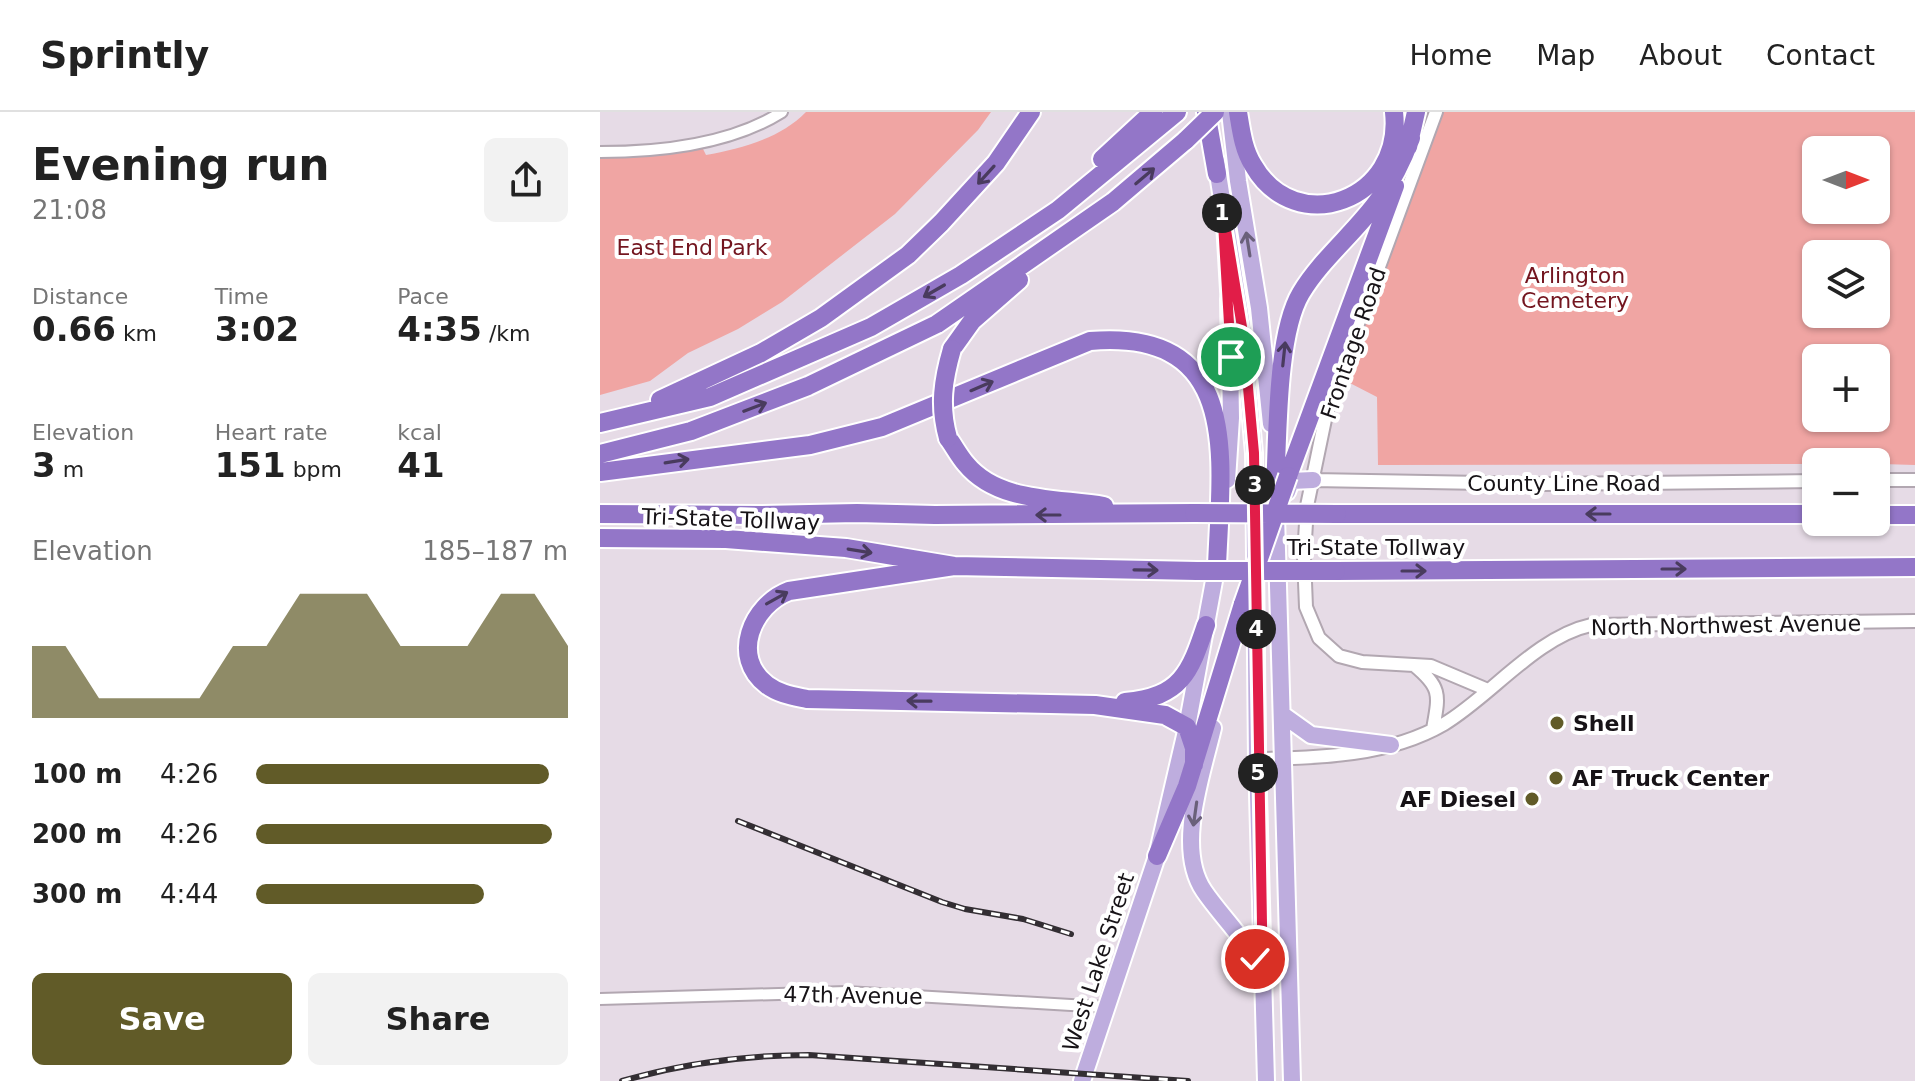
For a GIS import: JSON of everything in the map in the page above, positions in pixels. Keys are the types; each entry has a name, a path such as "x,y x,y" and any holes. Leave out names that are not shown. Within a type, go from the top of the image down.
{"highway":[{"path":"606,422 761,353 821,318 908,255 996,163 1031,112"},
{"path":"961,275 1052,202 1153,112"},
{"path":"606,422 710,397 871,327 961,275 1058,210 1177,112"},
{"path":"1154,514 1008,492 987,482 967,466 948,438 942,418 942,383 952,349 972,321 1186,140 1211,112"},
{"path":"1211,112 1217,174"},
{"path":"1238,112 1247,153 1263,179 1291,199 1322,204 1349,198 1377,177 1394,146 1394,112"},
{"path":"1157,856 1194,765 1283,485 1411,138 1416,112"},
{"path":"1283,485 1283,363 1292,311 1309,279 1380,198 1411,138"},
{"path":"600,454 691,431 794,392 937,324 1113,202"},
{"path":"600,472 810,445 848,437 882,427 1090,341 1118,339 1145,342 1169,352 1183,363 1205,389 1213,405 1220,443 1217,566"},
{"name":"Tri-State Tollway","path":"600,514 1802,514"},
{"path":"1890,515 1915,515"},
{"name":"Tri-State Tollway","path":"600,538 726,539 831,547 954,566 1197,571 1915,567"},
{"path":"954,566 803,589 774,597 756,615 750,630 748,646 755,674 783,694 807,699 1095,705 1165,715 1187,727 1194,748 1194,765"},
{"path":"1095,705 1151,698 1178,686 1189,671 1206,625"}],"main road":[{"path":"1230,112 1283,485 1283,715 1292,1081"},
{"path":"1217,174 1248,377 1255,487 1257,759 1266,1081"},
{"name":"West Lake Street","path":"1082,1081 1157,856 1187,727 1217,566 1231,418 1229,296 1222,206"},
{"path":"1283,485 1291,481 1313,480"},
{"path":"1246,604 1200,783 1191,858 1202,888 1250,951 1263,983"},
{"path":"1283,715 1311,735 1391,745"}],"street":[{"path":"600,152 642,150 700,141 754,127 782,112"},
{"name":"Frontage Road","path":"1436,112 1328,405 1307,506 1304,557 1306,607 1319,638 1339,656 1362,662 1431,666 1488,690"},
{"name":"County Line Road","path":"1313,480 1544,484 1802,481"},
{"path":"1890,480 1915,480"},
{"name":"North Northwest Avenue","path":"1257,759 1342,755 1391,745 1433,729 1459,713 1523,662 1563,636 1591,625 1915,621"},
{"path":"1414,665 1433,681 1438,697 1433,729"},
{"name":"47th Avenue","path":"600,999 846,992 1105,1007"}],"green space":[{"name":"East End Park","path":"806,112 991,112 978,130 895,214 782,302 738,329 688,353 650,381 600,395 600,158 657,155 702,147 706,155 746,146 773,135"},
{"name":"Arlington Cemetery","path":"1441,112 1915,112 1915,465 1890,464 1890,448 1802,448 1802,464 1378,465 1377,397 1344,380"}],"railway":[{"path":"738,821 942,902 1023,919 1071,934"},
{"path":"622,1081 714,1061 809,1055 1188,1081"}],"place":[{"name":"Shell","path":"1557,723"},
{"name":"AF Truck Center","path":"1556,778"},
{"name":"AF Diesel","path":"1532,799"}],"route":[{"path":"1231,357 1222,206 1243,333 1254,453 1263,983 1255,959"}]}
